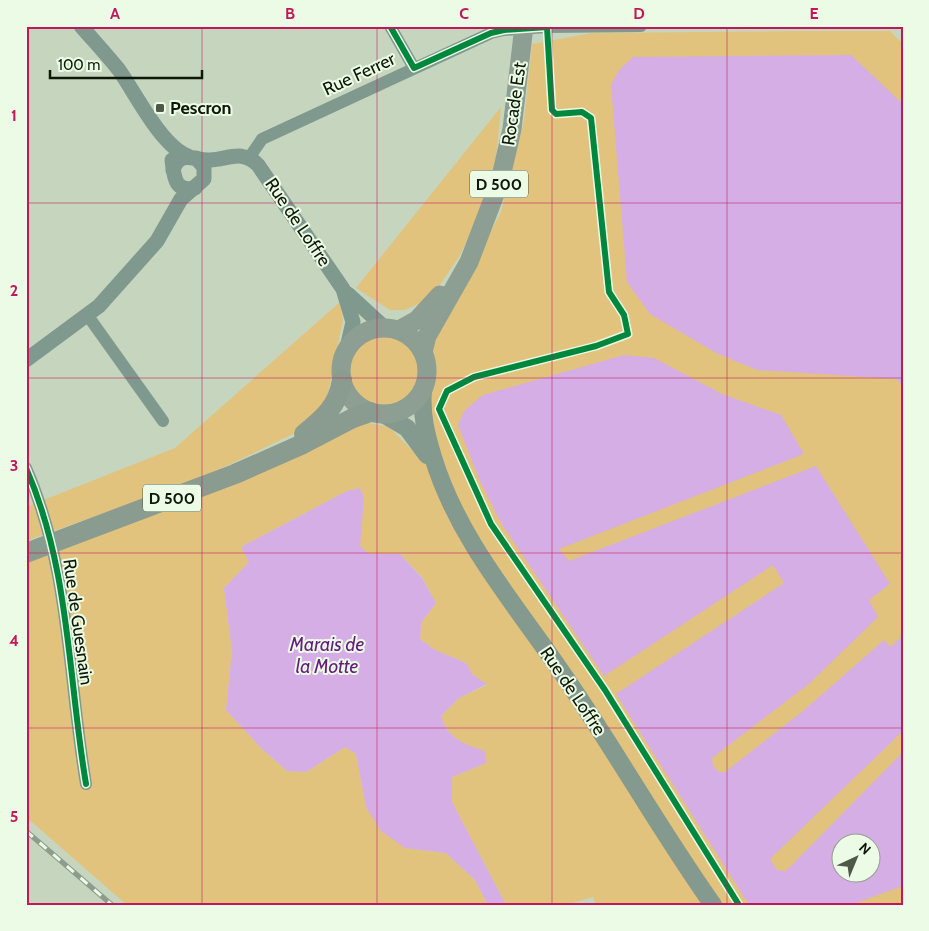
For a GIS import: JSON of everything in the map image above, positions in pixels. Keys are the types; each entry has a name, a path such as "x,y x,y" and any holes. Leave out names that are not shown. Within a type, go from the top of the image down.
{"highway":[{"name":"D 500","path":"266,460 328,414 336,402 342,380"},
{"name":"D 500","path":"26,553 77,535 266,460 353,418 378,414"}],"main road":[{"name":"Rocade Est","path":"478,238 500,181 512,129 524,26"},
{"name":"D 500","path":"392,329 413,323 433,304 478,238"},
{"name":"D 500","path":"423,352 427,336 462,276 478,238"},
{"path":"392,329 411,338 423,352 428,370 423,390 416,401 406,409 378,414 352,400 342,380 341,366 347,348 363,333 392,329"},
{"name":"Rue de Loffre","path":"423,390 422,413 424,425 438,474 460,525 476,552 576,693 713,905"},
{"name":"Rue de Loffre","path":"378,414 410,431 438,474"}],"street":[{"path":"81,26 119,71 177,150 192,157 204,167 205,176 199,185 185,189 174,175"},
{"path":"390,26 414,68"},
{"name":"Rue Ferrer","path":"249,158 262,139 498,31 641,26"},
{"path":"158,126 169,150 174,175 175,197 167,224"},
{"path":"174,175 178,160 192,157 210,160 235,155 249,158"},
{"path":"26,360 88,316 153,246 181,199 223,163 236,158 249,158"},
{"name":"Rue de Loffre","path":"249,158 262,170 343,289 392,329"},
{"name":"Rue de Loffre","path":"343,289 353,322 347,348"},
{"path":"88,316 163,421"},
{"name":"Rue de Guesnain","path":"26,468 41,506 60,580 86,784"}],"shaded area":[{"path":"890,31 903,44 903,905 596,905 593,897 565,905 506,905 452,802 452,777 486,763 448,731 441,716 459,698 487,685 473,675 466,663 435,650 420,639 421,623 436,603 422,577 400,554 369,554 359,546 364,498 360,488 347,491 241,547 249,562 224,588 232,652 226,710 261,748 287,771 306,772 345,747 356,754 366,807 405,848 446,853 475,880 488,905 127,905 26,817 26,561 363,422 389,427 414,452 431,400 432,345 501,212 524,121 532,44 592,33"},
{"path":"501,107 496,159 478,217 460,255 431,298 405,310 390,310 356,288"},
{"path":"340,302 343,320 326,403 293,434 199,479 26,541 26,507 175,448"},
{"path":"385,335 405,341 415,351 421,371 415,391 405,401 385,407 365,401 355,391 349,371 355,351 365,341"}],"water":[{"path":"851,55 903,104 903,386 896,379 757,370 716,353 650,314 627,282 611,85 619,70 633,57"},
{"path":"624,355 654,358 722,394 781,415 804,454 559,549 569,561 816,466 890,584 869,600 878,617 809,684 712,758 713,766 719,772 725,772 803,711 884,640 890,647 903,636 903,731 770,859 777,870 786,871 903,752 903,885 850,905 749,905 616,694 784,583 773,565 604,676 501,523 479,479 458,425 464,411 483,395"},
{"name":"Marais de la Motte","path":"360,488 364,498 360,546 369,554 400,554 422,578 436,603 421,623 420,639 435,650 466,663 473,675 487,684 459,698 441,716 448,730 458,740 485,751 486,763 452,777 452,802 506,905 488,905 475,880 446,853 405,848 381,831 366,807 356,754 345,747 306,772 287,771 261,748 226,710 232,652 224,588 249,562 241,547 347,491"}],"railway":[{"path":"26,831 112,905"}],"cycle path":[{"path":"390,26 414,68 491,33 504,30 547,27 552,110 556,114 582,112 591,118 609,292 624,315 628,334 596,346 474,377 447,391 439,409 491,524 605,690 739,905"},
{"path":"26,468 40,506 60,584 86,784"}],"place":[{"name":"Pescron","path":"160,108"}]}
